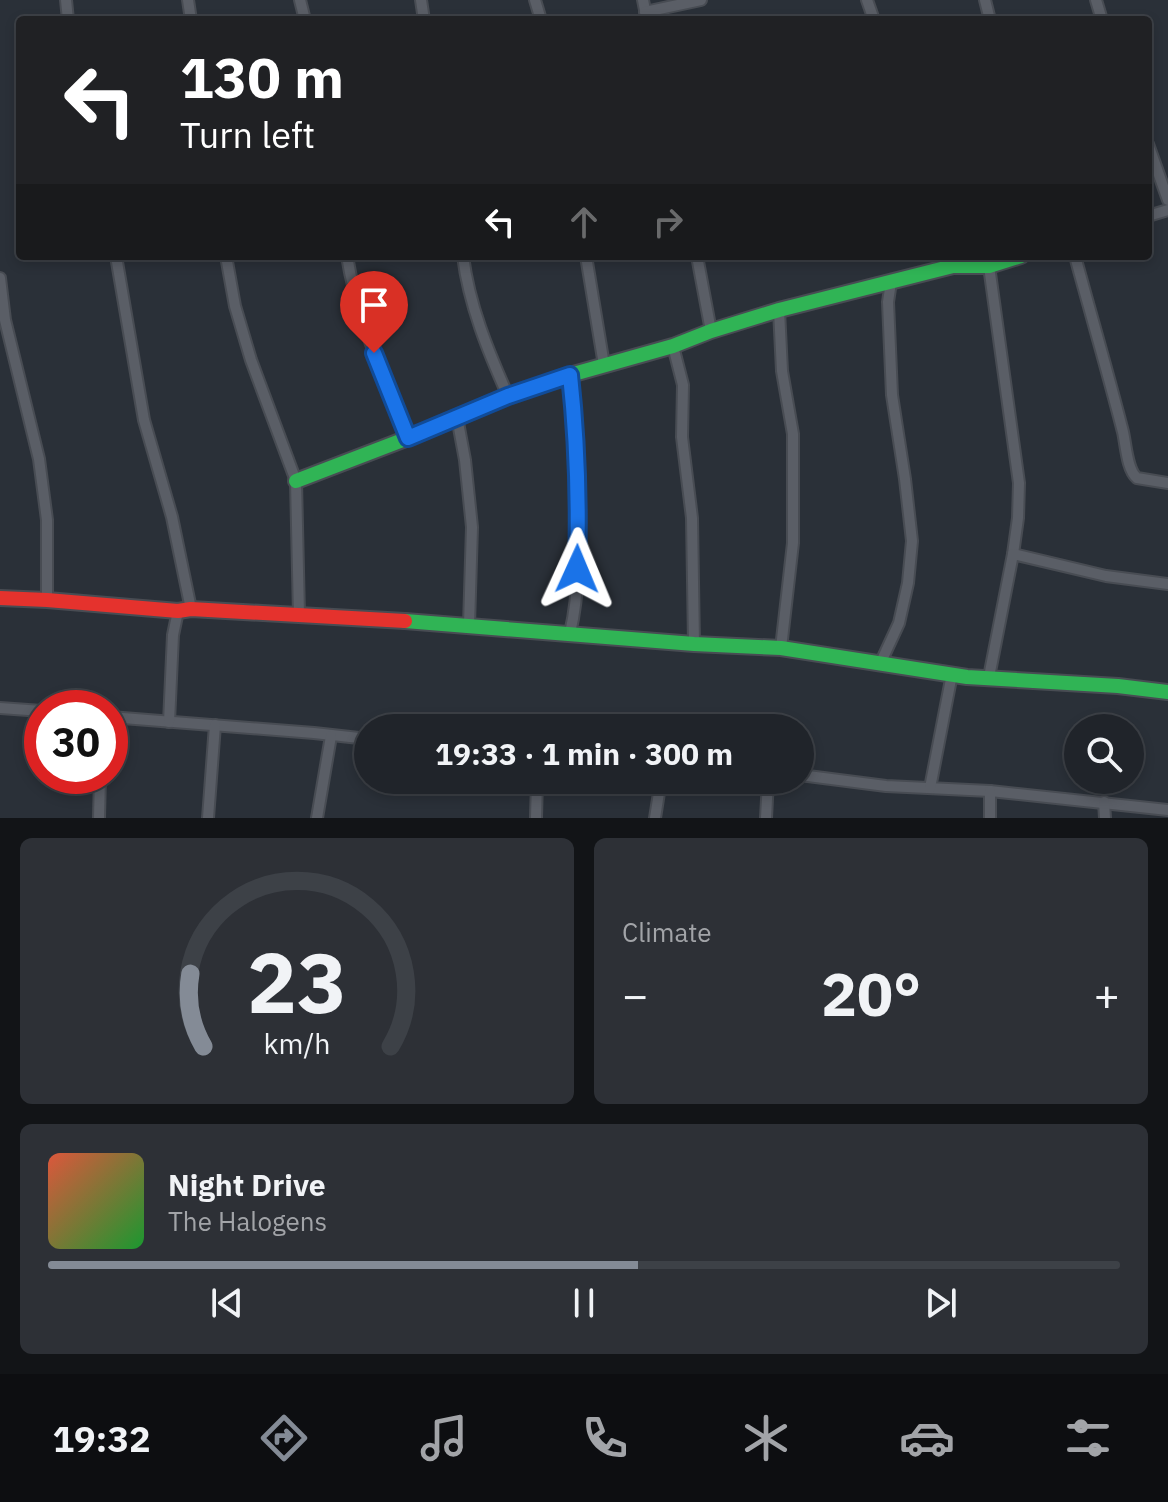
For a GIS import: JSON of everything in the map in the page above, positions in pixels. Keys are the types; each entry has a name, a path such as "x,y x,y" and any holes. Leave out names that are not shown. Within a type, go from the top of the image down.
{"street":[{"path":"645,11 701,0"},
{"path":"1152,155 1168,200"},
{"path":"117,260 144,420 172,517 185,610 173,635 169,722"},
{"path":"227,260 235,306 251,360 296,481 299,615"},
{"path":"348,260 374,353 408,438"},
{"path":"463,260 466,282 478,321 508,396"},
{"path":"587,260 604,365"},
{"path":"698,260 711,331"},
{"path":"296,481 508,396 673,346 711,331 779,310 891,282 952,261 989,266 1008,260"},
{"path":"1076,260 1114,395 1130,470 1137,478 1168,483"},
{"path":"989,266 1019,483 1013,554 989,677"},
{"path":"0,278 5,320 39,459 47,520 47,600"},
{"path":"881,662 899,623 908,583 912,541 892,395 888,302 891,282"},
{"path":"779,310 782,371 793,434 793,543 781,648"},
{"path":"673,346 683,385 682,437 692,518 694,644"},
{"path":"570,375 578,530 576,612 570,633"},
{"path":"457,417 472,527 469,625"},
{"path":"1013,554 1106,576 1168,584"},
{"path":"0,598 469,625 694,644 781,648 967,677 1168,692"},
{"path":"930,788 952,674"},
{"path":"0,708 24,710"},
{"path":"128,719 354,738"},
{"path":"208,818 215,725"},
{"path":"317,818 331,736"},
{"path":"814,777 886,786 990,791 1168,810"},
{"path":"990,791 990,818"},
{"path":"99,818 100,794"},
{"path":"536,818 537,794"},
{"path":"655,818 659,794"},
{"path":"766,818 767,794"},
{"path":"1104,802 1105,818"}],"traffic: fast":[{"path":"296,481 508,396 673,346 711,331 779,310 953,266 989,266 1008,260"},
{"path":"405,621 781,648 967,677 1168,692"}],"traffic: jam":[{"path":"0,598 178,611 191,609 405,621"}],"route":[{"path":"374,353 408,438 508,396 570,375 574,415 577,569"}]}
